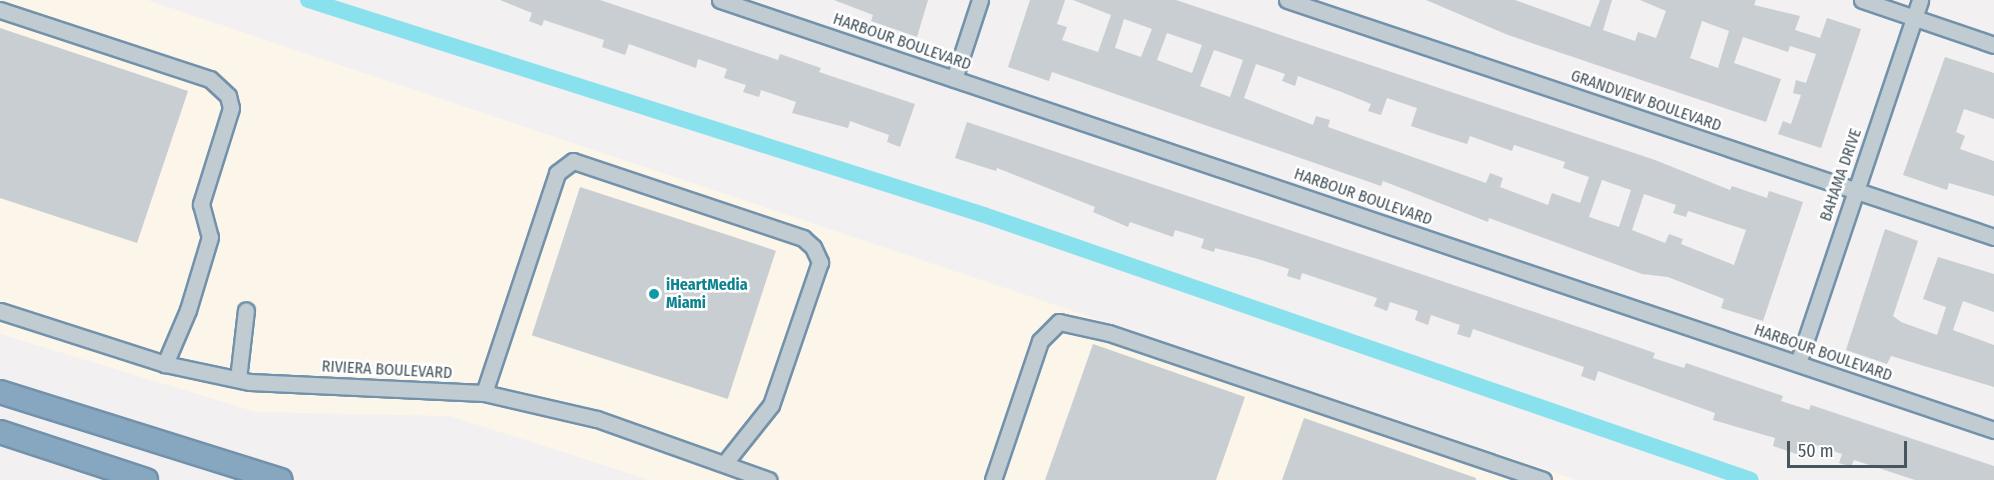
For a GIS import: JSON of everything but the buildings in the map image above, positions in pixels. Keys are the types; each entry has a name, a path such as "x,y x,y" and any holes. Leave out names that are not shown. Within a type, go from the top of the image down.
{"highway":[{"path":"0,392 280,480"},
{"path":"0,432 146,480"}],"street":[{"name":"HARBOUR BOULEVARD","path":"720,0 1994,430"},
{"path":"954,79 980,0"},
{"name":"GRANDVIEW BOULEVARD","path":"1287,0 1994,237"},
{"path":"1862,0 1994,45"},
{"name":"BAHAMA DRIVE","path":"1798,363 1854,190 1920,0"},
{"path":"0,10 210,79 228,96 231,108 201,204 210,237 188,310 165,364"},
{"path":"484,393 557,173 573,161 803,238 813,247 820,262 771,405 724,464"},
{"path":"238,380 246,310"},
{"name":"RIVIERA BOULEVARD","path":"0,311 165,364 238,380 484,393 597,419 768,480"},
{"path":"993,480 1040,341 1059,322 1108,333 1515,475 1543,480"}],"shaded area":[{"path":"0,0 147,0 1577,480 650,480 450,416 256,412 0,334"}],"waterway":[{"path":"308,0 984,215 1751,480"}],"place":[{"name":"iHeartMedia Miami","path":"654,294"}]}
